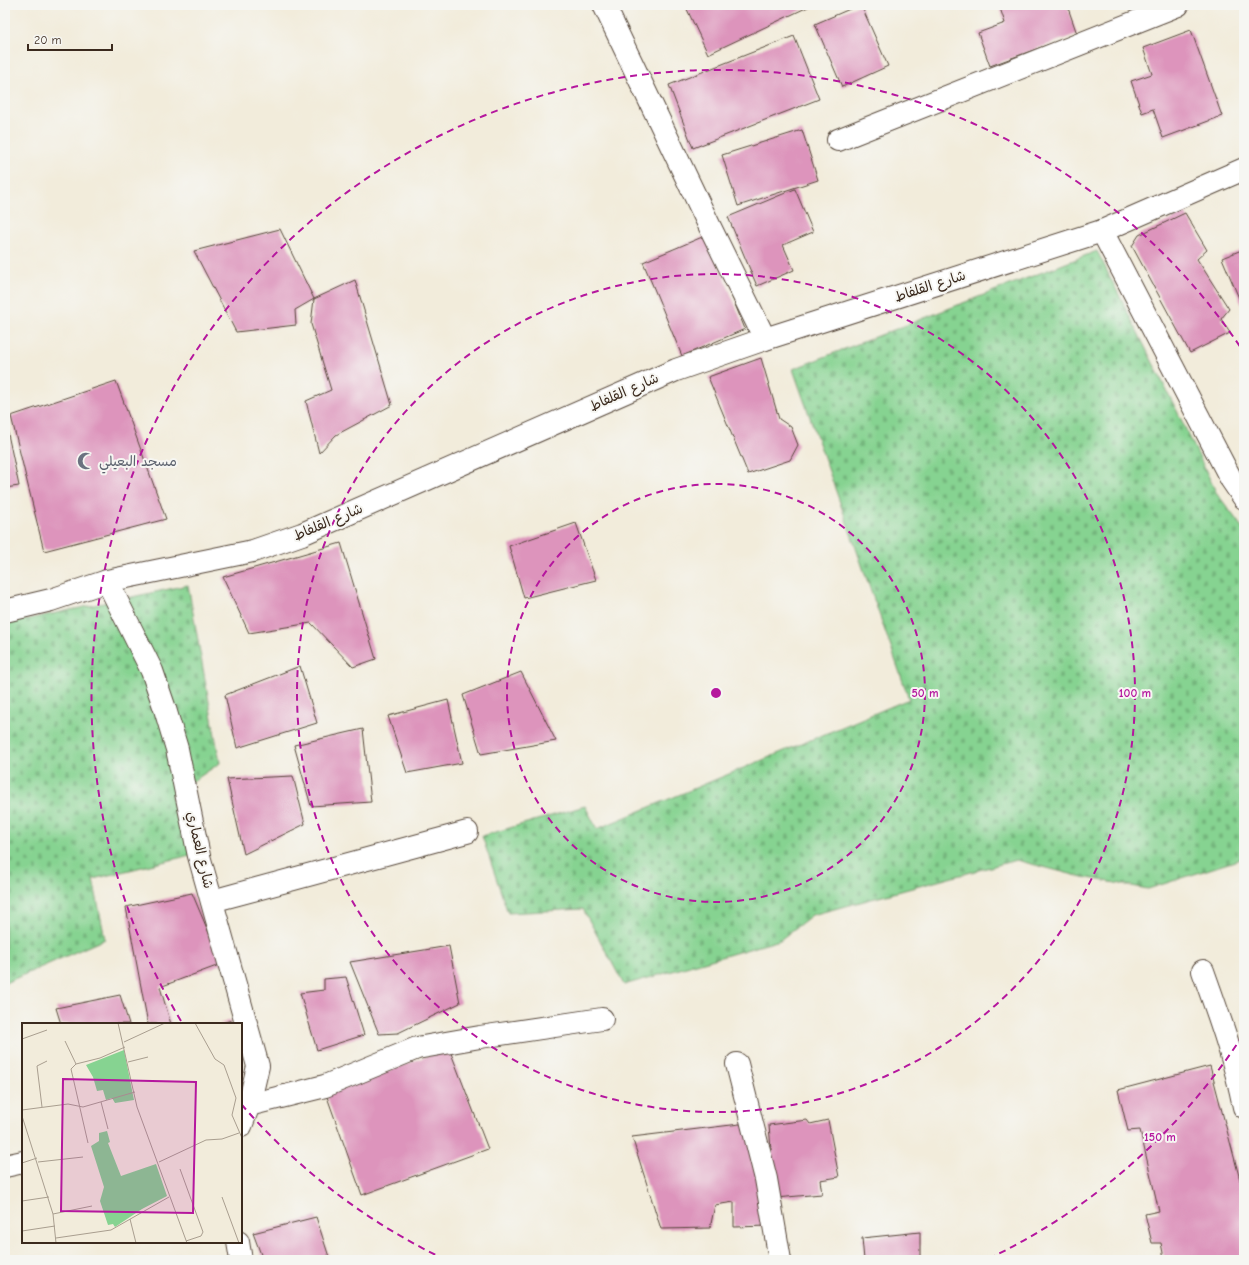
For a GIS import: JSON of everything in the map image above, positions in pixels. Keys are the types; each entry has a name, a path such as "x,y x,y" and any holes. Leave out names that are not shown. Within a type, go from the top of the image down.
{"street":[{"path":"604,5 765,339"},
{"path":"838,140 1178,5"},
{"name":"شارع القلفاط","path":"5,611 51,600 107,581 253,551 302,534 676,370 765,339 1102,231 1244,169"},
{"path":"1102,231 1232,479 1244,498"},
{"name":"شارع العماري","path":"107,581 152,671 165,709 177,750 199,856 258,1066 245,1106 242,1121"},
{"path":"212,901 468,832"},
{"path":"1203,971 1228,1044 1240,1085 1244,1107"},
{"path":"245,1106 325,1086 417,1048 602,1019"},
{"path":"737,1064 766,1178 780,1260"},
{"path":"5,1166 22,1162"},
{"path":"238,1243 240,1260"}],"green space":[{"path":"1097,251 1216,492 1244,530 1244,858 1148,889 1078,876 1016,860 812,915 780,940 624,985 583,909 508,913 482,836 585,806 597,829 909,699 793,369"},
{"path":"188,585 220,763 171,796 191,855 93,879 105,939 5,983 5,624"}],"building":[{"path":"685,5 809,5 810,6 708,54"},
{"path":"861,5 888,66 842,87 815,24"},
{"path":"999,5 1067,5 1077,34 990,66 978,33 1005,23"},
{"path":"1191,30 1222,116 1163,138 1153,109 1142,113 1131,81 1152,74 1143,48"},
{"path":"794,36 819,99 693,148 669,85"},
{"path":"802,130 818,180 738,206 722,155"},
{"path":"795,189 813,232 783,245 794,270 757,286 728,217"},
{"path":"1185,213 1207,250 1197,259 1229,309 1221,319 1230,333 1190,353 1132,246 1139,235"},
{"path":"280,229 314,299 295,310 296,325 236,332 194,251"},
{"path":"707,235 745,329 682,356 643,262"},
{"path":"1244,249 1244,310 1222,258"},
{"path":"355,280 392,405 336,435 319,453 306,401 331,390 311,324 314,299"},
{"path":"761,358 779,419 791,427 798,445 790,460 748,474 708,377"},
{"path":"116,381 166,519 44,551 11,416"},
{"path":"5,420 19,486 5,488"},
{"path":"576,523 596,580 524,598 509,546"},
{"path":"341,543 376,659 353,667 311,623 249,633 223,577"},
{"path":"300,666 317,723 237,748 225,695"},
{"path":"521,672 556,741 481,754 463,695"},
{"path":"448,700 462,763 407,773 388,716"},
{"path":"363,729 371,802 311,806 294,745"},
{"path":"293,776 305,824 244,854 227,779"},
{"path":"192,893 222,964 160,987 171,1023 148,1023 126,907"},
{"path":"449,946 460,1003 398,1033 379,1034 350,962"},
{"path":"346,977 364,1035 317,1050 300,993 324,990 324,979"},
{"path":"120,995 129,1023 61,1023 56,1008"},
{"path":"231,1020 231,1023 222,1023"},
{"path":"449,1048 488,1149 362,1195 326,1094"},
{"path":"1210,1066 1244,1195 1244,1260 1173,1260 1164,1258 1161,1243 1152,1243 1145,1214 1159,1211 1140,1130 1128,1131 1118,1090"},
{"path":"807,1120 810,1124 828,1120 839,1177 820,1180 822,1194 775,1198 769,1125"},
{"path":"748,1123 768,1226 734,1227 734,1202 715,1205 710,1228 661,1229 632,1137"},
{"path":"316,1217 330,1260 263,1260 253,1233"},
{"path":"920,1232 920,1260 864,1260 862,1238"}],"place":[{"name":"مسجد البعيلي","path":"86,461"}]}
